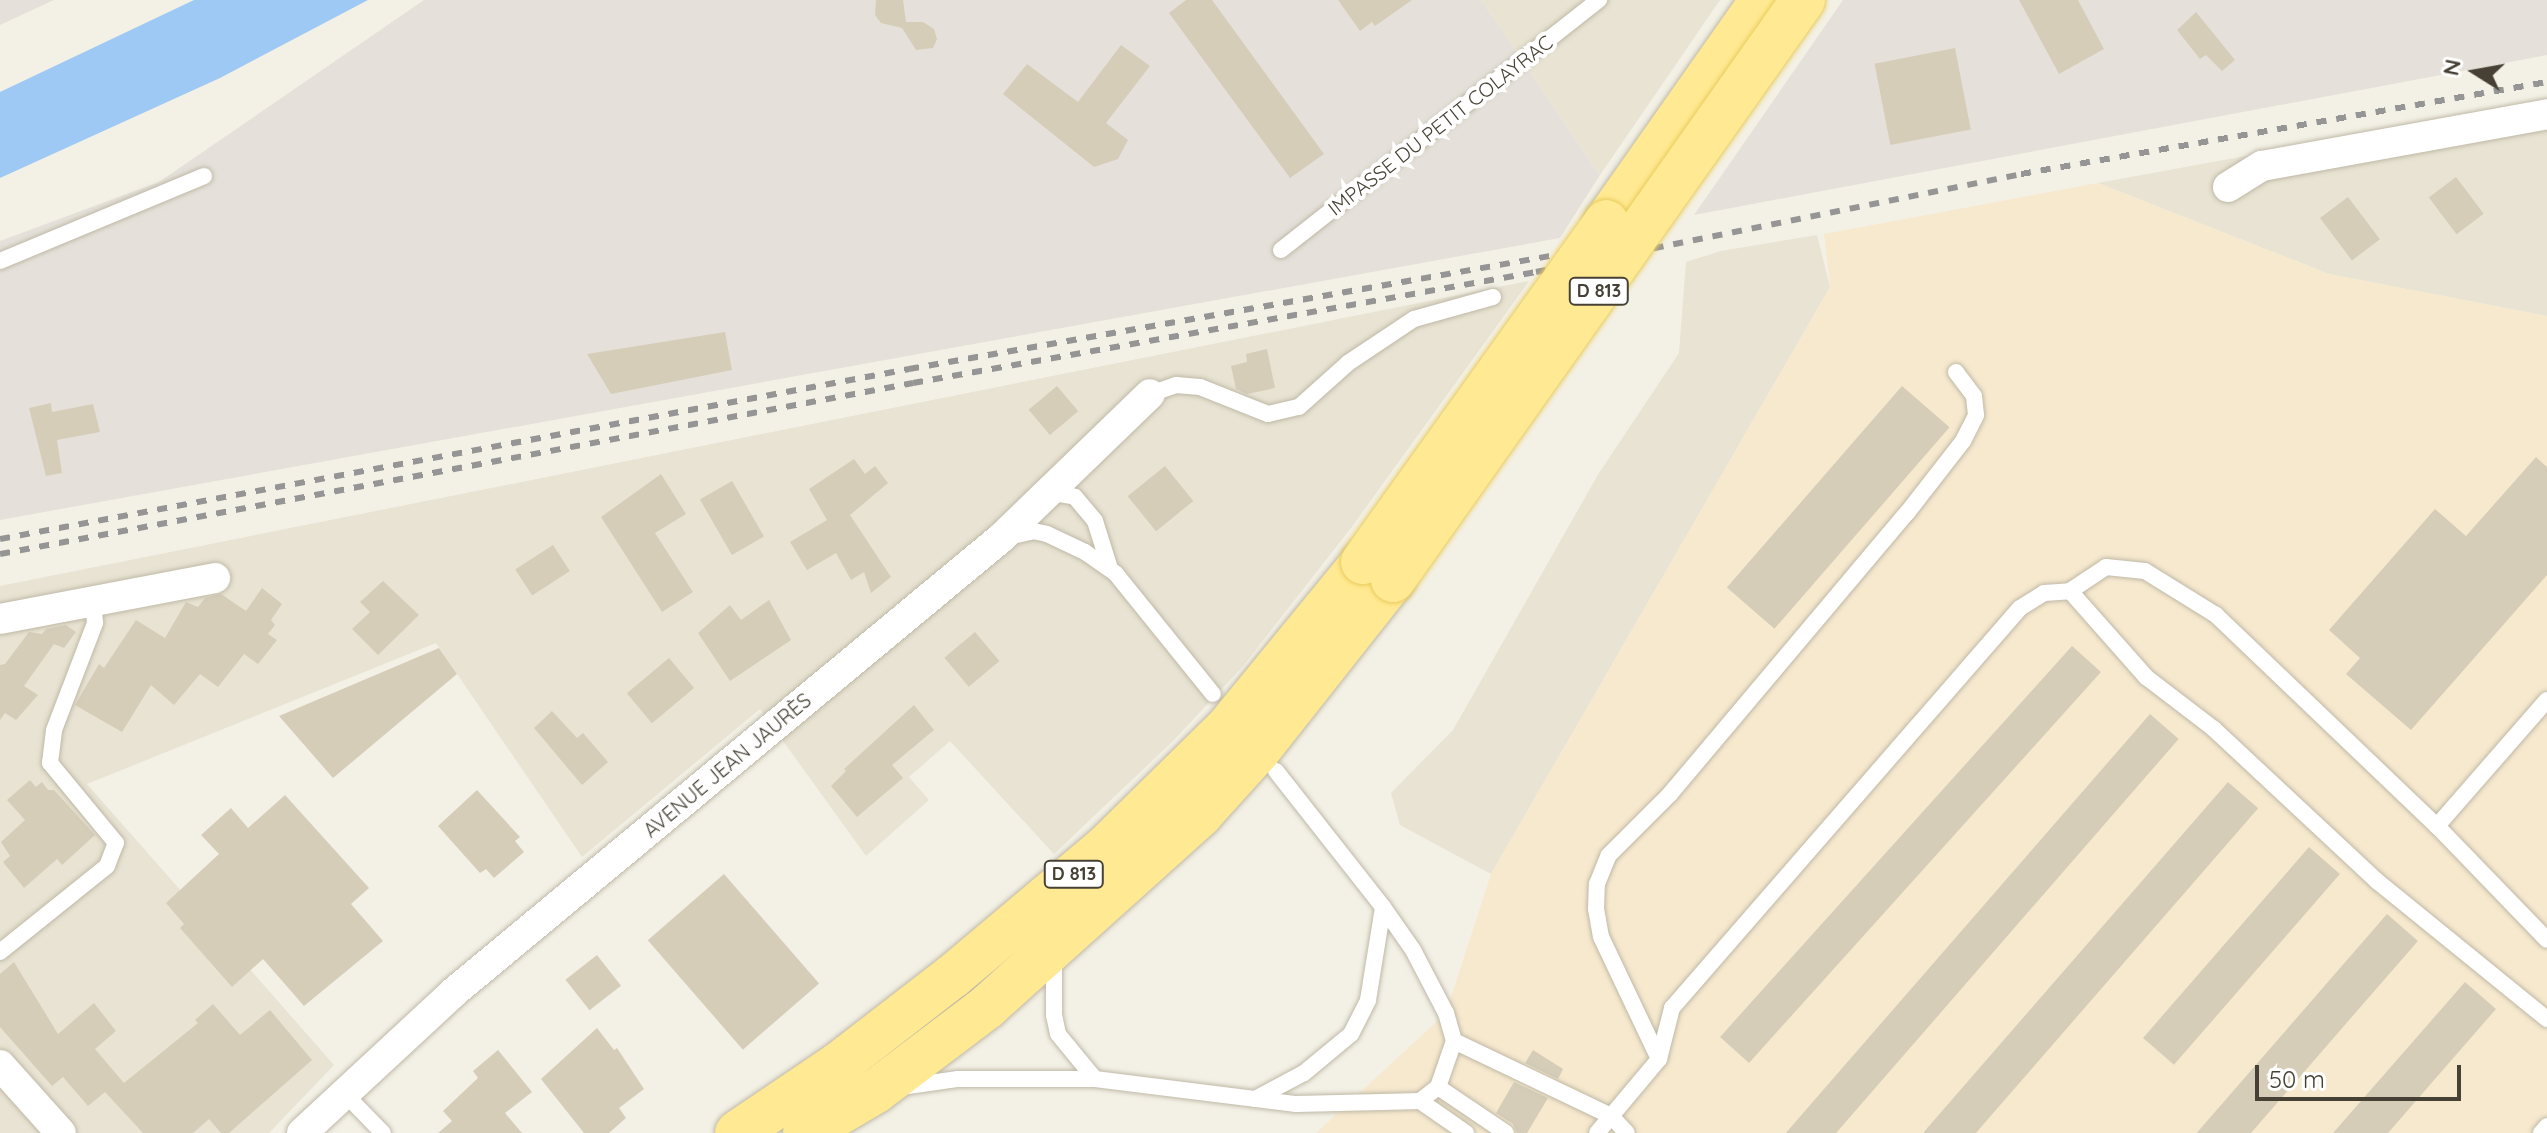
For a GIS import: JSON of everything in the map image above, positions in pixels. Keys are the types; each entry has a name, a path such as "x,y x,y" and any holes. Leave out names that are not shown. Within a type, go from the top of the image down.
{"main road":[{"name":"D 813","path":"805,1133 876,1091 987,1007 1201,814 1257,752 1606,222 1762,0"},
{"name":"D 813","path":"737,1133 839,1064 953,976 1104,849 1229,726 1378,571 1803,0"}],"street":[{"path":"2228,187 2262,166 2547,114"},
{"name":"AVENUE JEAN JAURÈS","path":"302,1133 466,981 1001,538 1150,394"},
{"path":"0,619 215,578"},
{"path":"0,1065 61,1133"}],"lane":[{"name":"IMPASSE DU PETIT COLAYRAC","path":"1281,250 1599,0"},
{"path":"0,261 204,176"},
{"path":"1150,394 1176,385 1200,387 1268,414 1299,407 1348,363 1414,319 1493,297"},
{"path":"1659,1059 1601,937 1596,909 1597,884 1609,855 1670,794 1907,513 1963,441 1976,415 1974,396 1956,372"},
{"path":"1048,492 1075,497 1095,521 1110,569"},
{"path":"1001,538 1033,531 1047,534 1110,569 1213,694"},
{"path":"1597,1133 1659,1059 1672,1008 2020,608 2044,593 2070,591 2106,567 2145,571 2216,615 2437,826 2547,940"},
{"path":"2070,591 2146,677 2214,729 2377,881 2547,1019"},
{"path":"0,952 107,866 116,843 50,763 54,730 95,623 93,601"},
{"path":"2437,826 2547,700"},
{"path":"1276,771 1383,907 1413,950 1446,1013 1454,1041 1438,1087 1420,1101"},
{"path":"1255,1099 1304,1073 1351,1034 1368,1000 1383,907"},
{"path":"1054,947 1058,1034 1095,1079"},
{"path":"1454,1041 1611,1116 1627,1133"},
{"path":"876,1091 958,1079 1095,1079 1296,1104 1420,1101 1466,1133"},
{"path":"1438,1087 1506,1133"},
{"path":"346,1095 383,1133"},
{"path":"2541,1133 2547,1126"}],"shaded area":[{"path":"0,0 54,0 0,25"},
{"path":"424,0 1481,0 1600,175 1560,238 0,520 0,241 159,182"},
{"path":"1481,0 1720,0 1600,175"},
{"path":"1843,0 2547,0 2547,55 1694,215"},
{"path":"2547,101 2547,316 2329,274 2098,183"},
{"path":"2098,183 2329,274 2547,316 2547,1133 1316,1133 1446,1013 1491,874 1830,287 1824,234"},
{"path":"1817,235 1830,287 1491,874 1400,825 1391,793 1453,730 1599,473 1679,353 1686,262 1721,251"},
{"path":"1529,281 1351,528 1243,666 1174,740 1054,854 950,741 909,777 929,800 866,856 760,709 582,857 436,643 87,784 334,1065 269,1133 0,1133 0,586"}],"water":[{"path":"194,0 368,0 220,78 0,178 0,92"}],"building":[{"path":"876,0 903,0 906,22 923,22 934,29 937,39 933,48 916,50 902,28 881,23 875,15"},
{"path":"1186,0 1212,0 1324,154 1290,178 1169,13"},
{"path":"1338,0 1412,0 1375,26 1372,22 1360,31"},
{"path":"2019,0 2078,0 2104,49 2059,74"},
{"path":"2196,12 2235,60 2222,71 2206,55 2200,59 2177,30"},
{"path":"1121,45 1150,66 1106,123 1128,140 1118,159 1094,167 1003,94 1027,64 1078,102"},
{"path":"1955,48 1971,129 1890,145 1875,64"},
{"path":"2456,177 2484,214 2457,234 2429,197"},
{"path":"2348,197 2380,239 2352,260 2320,218"},
{"path":"725,332 732,370 611,394 587,354"},
{"path":"1267,349 1275,388 1247,394 1236,389 1231,366 1247,362 1246,354"},
{"path":"1057,386 1078,411 1050,435 1029,410"},
{"path":"1902,386 1950,427 1774,629 1727,588"},
{"path":"51,403 52,412 93,404 100,432 57,440 62,473 46,476 29,408"},
{"path":"2536,457 2547,467 2547,575 2411,730 2346,674 2360,658 2329,630 2435,509 2466,536"},
{"path":"854,459 865,474 875,466 888,483 850,515 891,577 871,593 864,572 851,580 836,553 807,570 790,542 827,520 809,489"},
{"path":"1165,466 1193,501 1156,531 1128,496"},
{"path":"661,474 686,514 655,533 693,592 662,612 601,517"},
{"path":"732,481 764,536 732,555 700,499"},
{"path":"553,545 570,571 532,596 515,570"},
{"path":"383,581 419,615 378,655 352,629 370,612 360,602"},
{"path":"262,588 282,604 271,620 275,625 268,634 277,640 258,664 244,654 218,687 200,674 174,705 151,685 122,732 75,705 99,664 104,668 136,620 165,638 186,602 198,607 205,598 221,594 246,611"},
{"path":"769,600 791,640 730,681 698,633 730,605 741,620"},
{"path":"66,625 76,632 64,648 54,644 24,686 38,695 16,720 5,713 0,720 0,665 5,664 29,632 42,634 46,629"},
{"path":"975,632 999,661 969,687 944,658"},
{"path":"2072,646 2101,672 1749,1063 1720,1037"},
{"path":"439,648 457,674 333,778 279,716"},
{"path":"669,658 694,688 652,723 627,693"},
{"path":"914,705 934,730 892,765 903,778 857,817 831,786 846,771 844,769"},
{"path":"552,711 577,738 583,733 608,762 582,785 534,728"},
{"path":"2150,714 2179,739 1836,1133 1786,1133"},
{"path":"30,780 36,787 42,782 48,790 54,790 95,835 62,865 57,859 24,888 3,862 10,856 1,842 25,820 7,800"},
{"path":"2228,782 2258,808 1976,1133 1924,1132"},
{"path":"477,790 520,837 515,841 524,852 494,878 486,869 480,873 438,826"},
{"path":"285,795 369,888 351,904 383,941 304,1006 263,959 232,987 180,928 184,924 166,903 219,854 201,835 231,808 248,828"},
{"path":"2309,847 2340,874 2174,1065 2143,1038"},
{"path":"724,874 819,983 743,1050 648,940"},
{"path":"2387,914 2418,941 2251,1133 2197,1133"},
{"path":"597,955 621,986 589,1010 565,980"},
{"path":"14,962 58,1034 94,1003 116,1031 95,1049 124,1083 198,1023 195,1020 213,1004 240,1035 270,1010 312,1060 229,1133 221,1133 209,1119 193,1133 143,1133 105,1092 88,1106 63,1077 52,1086 0,1027 0,974"},
{"path":"2465,982 2496,1009 2388,1133 2333,1133"},
{"path":"597,1028 614,1050 617,1048 644,1089 619,1108 626,1118 609,1133 584,1133 541,1079"},
{"path":"498,1050 532,1092 505,1113 522,1133 438,1133 452,1121 443,1111 478,1078 473,1071"},
{"path":"1533,1050 1563,1069 1558,1079 1525,1063"},
{"path":"1514,1082 1548,1098 1527,1133 1517,1133 1513,1124 1496,1113"}],"railway":[{"path":"0,554 913,383 1536,272 2021,174 2547,82"},
{"path":"0,539 909,369 1578,251"}]}
